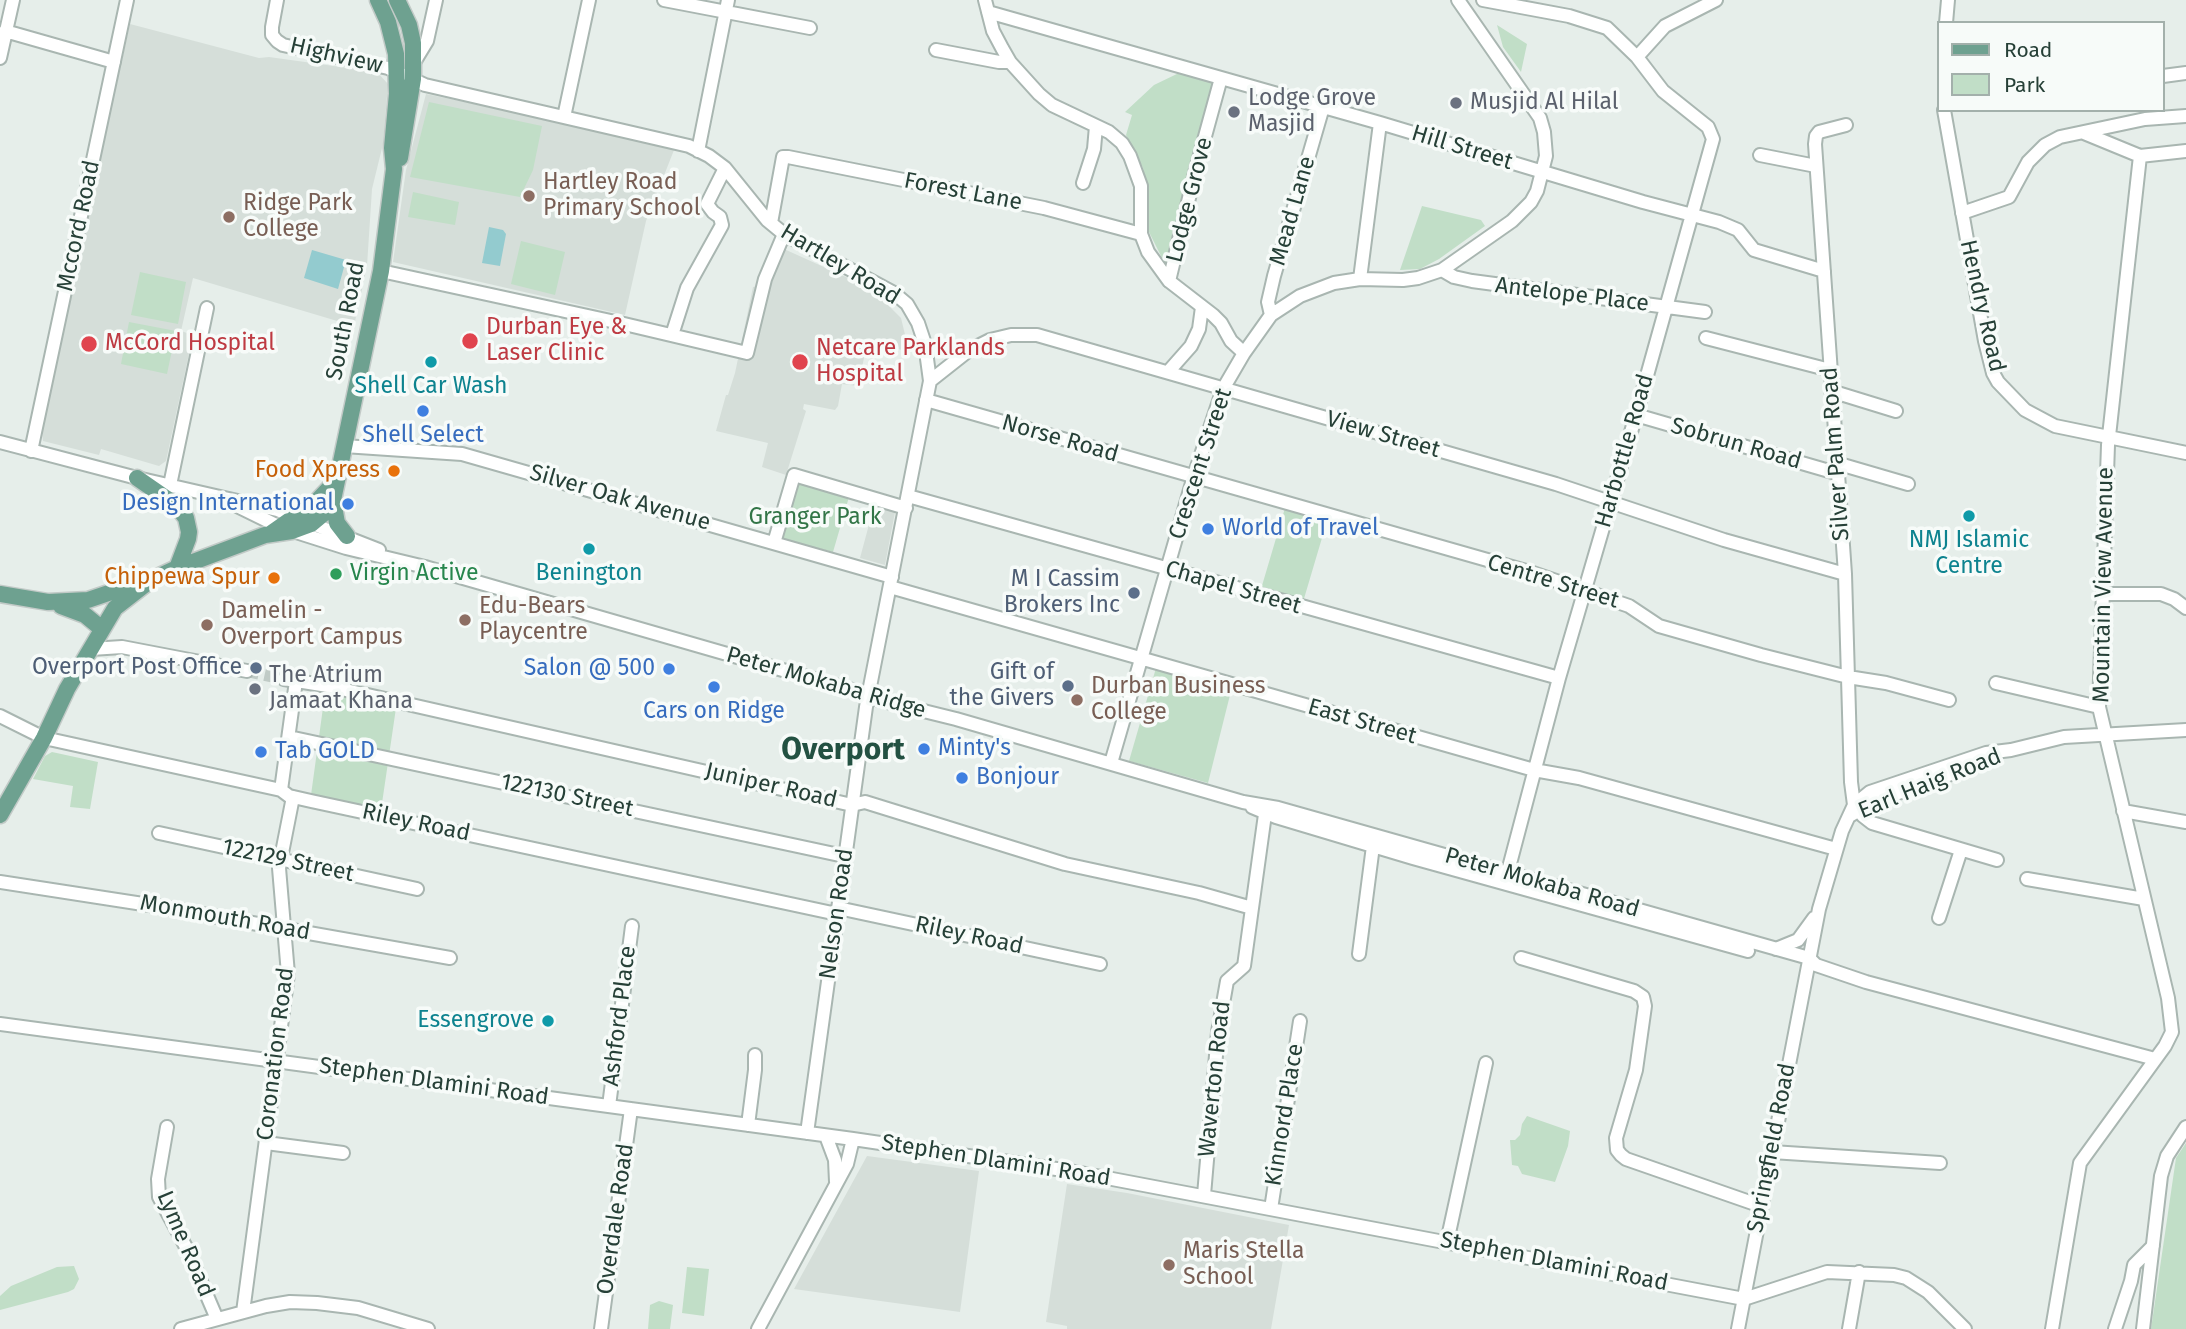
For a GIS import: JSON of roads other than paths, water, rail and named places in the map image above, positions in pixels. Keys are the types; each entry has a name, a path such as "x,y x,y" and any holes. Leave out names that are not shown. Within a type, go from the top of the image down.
{"main road":[{"name":"South Road","path":"333,500 381,271 394,169 392,148 398,71 394,41 378,0"},
{"path":"397,0 409,25 413,43 413,72"},
{"name":"South Road","path":"394,169 402,150 413,72"},
{"path":"137,478 176,505 186,518 189,531 177,568"},
{"path":"284,527 317,501 335,481"},
{"path":"48,603 88,600 151,580 284,527 311,523 323,514 333,500"},
{"path":"333,500 337,523 347,536"},
{"path":"0,815 44,738 67,689 115,608 151,580"},
{"path":"0,594 78,611 102,629"}],"street":[{"path":"1,52 13,0"},
{"name":"Mccord Road","path":"31,451 127,0"},
{"name":"Highview","path":"277,0 271,27 277,41 283,45 413,72"},
{"name":"South Road","path":"413,72 427,41 436,0"},
{"path":"564,117 589,0"},
{"path":"664,0 726,6 810,29"},
{"name":"Crescent Street","path":"1111,764 1194,476 1223,389 1271,315 1285,304 1334,283 1360,279 1403,280 1442,270 1520,213 1537,191 1544,172 1546,146 1540,118 1460,0"},
{"path":"1483,0 1599,24 1614,33 1637,57 1665,26 1716,0"},
{"path":"1945,21 1948,0"},
{"path":"698,150 726,6"},
{"path":"986,6 993,31 1010,62 1039,94 1052,105 1116,136 1122,143 1137,172 1142,199 1141,234 1155,263 1169,281 1220,323 1231,341 1244,353"},
{"name":"Hill Street","path":"986,6 1222,78 1734,227 1750,247 1758,252 1824,271"},
{"path":"5,32 114,62"},
{"path":"936,50 1010,62"},
{"name":"Harbottle Road","path":"1507,874 1559,678 1713,144 1711,133 1700,119 1662,91 1637,57"},
{"name":"Hartley Road","path":"413,72 425,85 679,142 698,150 725,168 771,223 784,234 875,281 907,304 918,323 925,344 930,381 869,695"},
{"path":"2165,76 2186,73"},
{"name":"Lodge Grove","path":"1169,281 1195,173 1222,78"},
{"name":"Mead Lane","path":"1271,315 1268,302 1274,276 1323,107"},
{"name":"Hendry Road","path":"1944,112 1985,341 1998,382 2035,418 2055,426 2186,453"},
{"path":"1962,213 2009,197 2028,162 2045,145 2060,137 2145,119 2186,116"},
{"path":"1360,279 1380,123"},
{"name":"Silver Palm Road","path":"1846,125 1823,131 1816,136 1816,166 1845,574 1853,811"},
{"path":"1083,183 1094,149 1096,126"},
{"path":"2084,132 2140,156 2186,151"},
{"path":"1760,155 1816,166"},
{"name":"Mountain View Avenue","path":"2052,1329 2080,1163 2169,1039 2172,1024 2099,707 2104,513 2109,437 2140,156"},
{"name":"Forest Lane","path":"771,223 783,157 1044,208 1141,234"},
{"path":"672,335 688,288 722,225 720,217 707,204 725,168"},
{"path":"381,271 747,353 765,279 784,234"},
{"name":"Antelope Place","path":"1442,270 1454,277 1472,281 1705,312"},
{"path":"1168,372 1191,346 1199,329 1202,307"},
{"path":"170,485 207,308"},
{"name":"View Street","path":"930,381 979,345 1011,335 1024,334 1168,372 1556,484 1744,547 1845,574"},
{"path":"1706,338 1830,370"},
{"path":"1831,391 1896,411"},
{"name":"Norse Road","path":"926,400 1194,476"},
{"name":"Sobrun Road","path":"1636,415 1836,468 1908,484"},
{"name":"Peter Mokaba Ridge","path":"0,442 225,500 248,503 284,527 346,548 409,562 1266,810"},
{"name":"Silver Oak Avenue","path":"344,446 462,454 774,543 891,582"},
{"name":"Chapel Street","path":"774,543 794,475 1167,569 1559,678"},
{"name":"Centre Street","path":"1194,476 1533,573 1629,606 1659,626 1848,677 1886,683 1949,700"},
{"name":"Peter Mokaba Ridge","path":"311,523 409,562"},
{"name":"East Street","path":"891,582 1141,659 1534,770 1602,784 1836,849"},
{"path":"2103,594 2161,594 2186,608"},
{"path":"102,629 122,647"},
{"path":"90,649 122,647 247,671"},
{"name":"Juniper Road","path":"289,737 290,680 327,686 852,805 869,803 1065,864 1199,893 1252,908"},
{"path":"1996,683 2099,707"},
{"name":"Nelson Road","path":"807,1133 844,856 869,695"},
{"name":"Riley Road","path":"0,716 44,738 281,790 293,797 1100,964"},
{"name":"Earl Haig Road","path":"1811,963 1819,909 1836,849 1853,811 2011,750 2052,738 2186,730"},
{"path":"281,790 289,737"},
{"name":"122130 Street","path":"289,737 844,856"},
{"name":"Coronation Road","path":"243,1312 288,974 280,859 293,797"},
{"name":"Peter Mokaba Road","path":"1266,810 1373,846 1507,874 1772,949 1866,982 2155,1059"},
{"name":"Peter Mokaba Road","path":"1266,810 1811,963"},
{"name":"Waverton Road","path":"1204,1195 1218,1032 1225,986 1230,977 1244,966 1266,810"},
{"path":"1853,811 1872,823 1997,860"},
{"path":"2123,811 2186,822"},
{"name":"122129 Street","path":"159,833 417,889"},
{"path":"1359,954 1373,846"},
{"path":"1939,918 1961,850"},
{"path":"2027,878 2144,899"},
{"name":"Monmouth Road","path":"0,882 450,958"},
{"path":"1772,949 1785,947 1798,940 1811,925 1819,909"},
{"name":"Ashford Place","path":"609,1106 632,926"},
{"path":"1521,958 1634,991 1643,997 1645,1006 1636,1070 1616,1138 1617,1150 1621,1155 1761,1206"},
{"name":"Springfield Road","path":"1738,1329 1811,963"},
{"name":"Kinnord Place","path":"1271,1209 1300,1021"},
{"name":"Stephen Dlamini Road","path":"0,1024 853,1139 1070,1171 1744,1298 1827,1272 1882,1273 1906,1278 1927,1292 1965,1329"},
{"path":"748,1125 755,1055"},
{"path":"1447,1242 1486,1063"},
{"name":"Overdale Road","path":"601,1329 631,1109"},
{"name":"Lyme Road","path":"167,1126 158,1180 159,1197 187,1250 211,1323"},
{"path":"2143,1329 2161,1176 2166,1156 2186,1127"},
{"path":"826,1136 835,1160 836,1182"},
{"path":"758,1329 847,1164 853,1139"},
{"path":"266,1143 343,1153"},
{"path":"1772,1152 1940,1163"},
{"path":"2115,1329 2132,1281 2134,1265 2153,1246"},
{"path":"2132,1281 2150,1266"},
{"path":"1849,1329 1858,1272"},
{"path":"180,1329 290,1302 358,1308 428,1329"}],"water":[{"path":"489,227 503,230 506,234 500,266 482,263"},
{"path":"312,250 346,260 338,289 304,278"}],"tunnel":[{"path":"247,671 284,679"}],"place":[{"name":"Musjid Al Hilal","path":"1456,103"},
{"name":"Lodge Grove Masjid","path":"1234,112"},
{"name":"Hartley Road Primary School","path":"529,196"},
{"name":"Ridge Park College","path":"229,217"},
{"name":"Durban Eye & Laser Clinic","path":"470,341"},
{"name":"McCord Hospital","path":"89,344"},
{"name":"Shell Car Wash","path":"431,362"},
{"name":"Netcare Parklands Hospital","path":"800,362"},
{"name":"Shell Select","path":"423,411"},
{"name":"Food Xpress","path":"394,471"},
{"name":"Design International","path":"348,504"},
{"name":"NMJ Islamic Centre","path":"1969,516"},
{"name":"World of Travel","path":"1208,529"},
{"name":"Benington","path":"589,549"},
{"name":"Virgin Active","path":"336,574"},
{"name":"Chippewa Spur","path":"274,578"},
{"name":"M I Cassim Brokers Inc","path":"1134,593"},
{"name":"Edu-Bears Playcentre","path":"465,620"},
{"name":"Damelin - Overport Campus","path":"207,625"},
{"name":"Overport Post Office","path":"256,668"},
{"name":"Salon @ 500","path":"669,669"},
{"name":"Gift of the Givers","path":"1068,686"},
{"name":"Cars on Ridge","path":"714,687"},
{"name":"The Atrium Jamaat Khana","path":"255,689"},
{"name":"Durban Business College","path":"1077,700"},
{"name":"Minty's","path":"924,749"},
{"name":"Tab GOLD","path":"261,752"},
{"name":"Bonjour","path":"962,778"},
{"name":"Essengrove","path":"548,1021"},
{"name":"Maris Stella School","path":"1169,1265"}],"district":[{"name":"Overport","path":"843,751"}],"park label":[{"name":"Granger Park","path":"815,518"}]}
